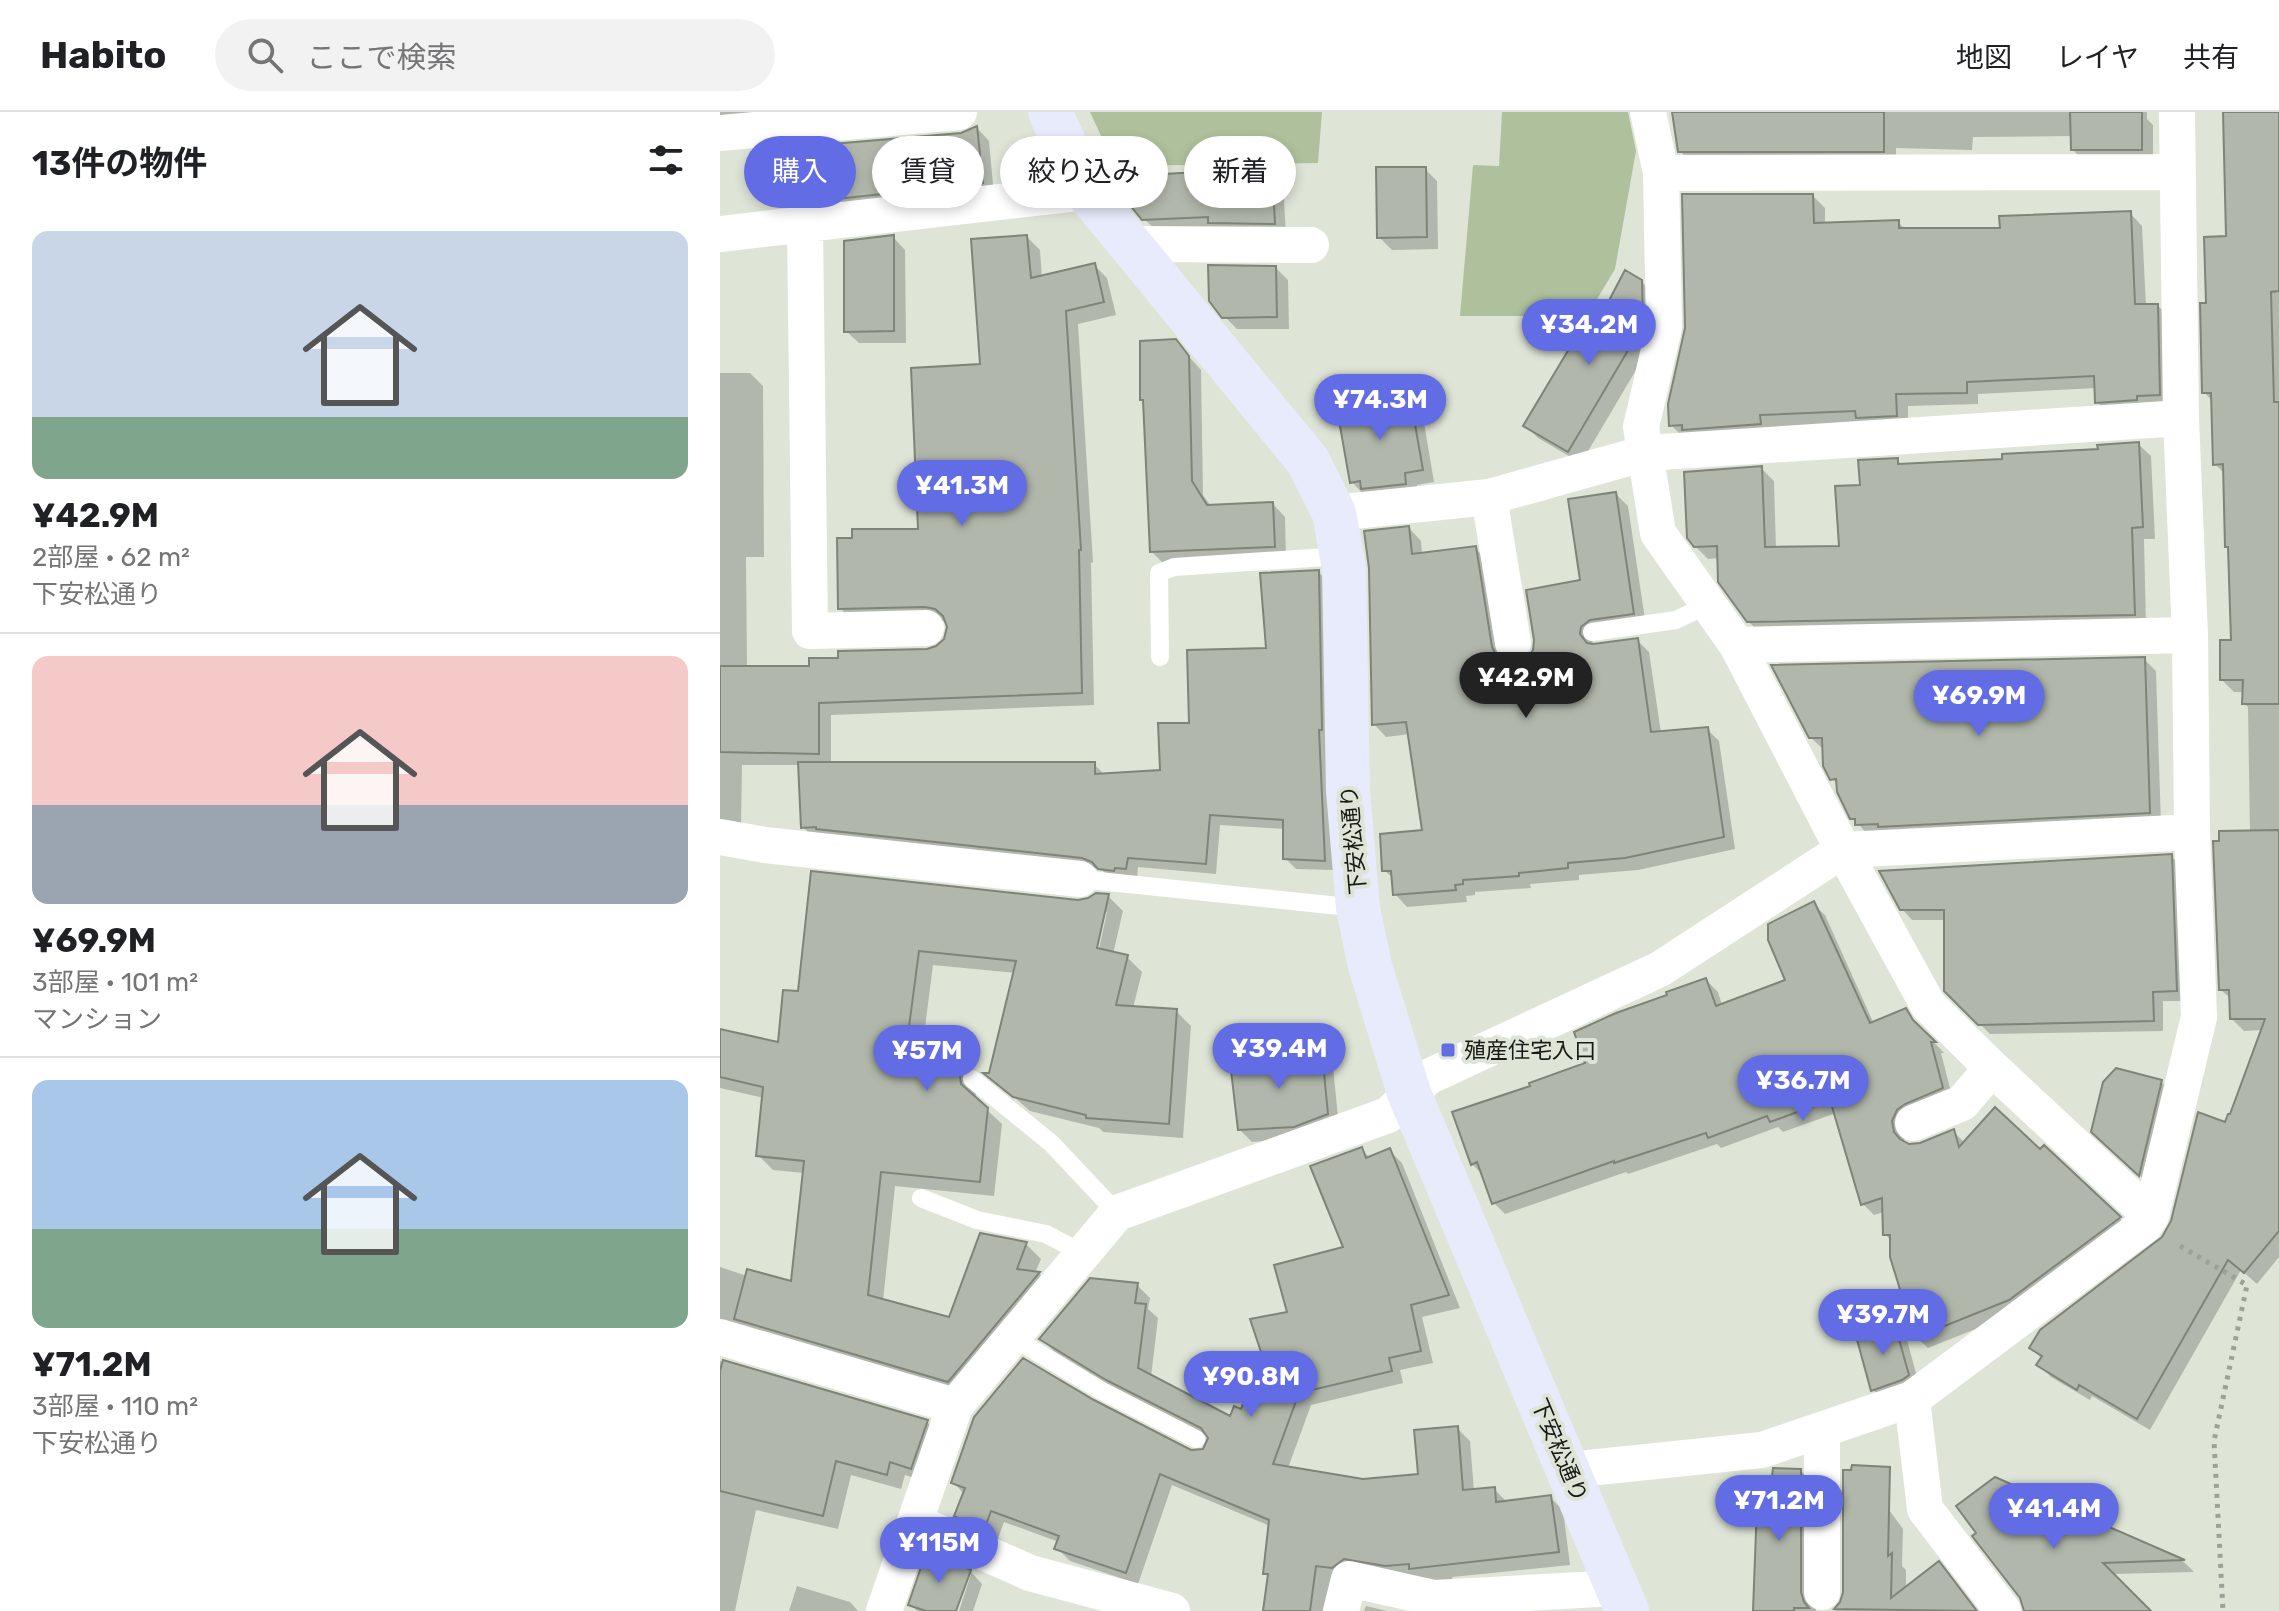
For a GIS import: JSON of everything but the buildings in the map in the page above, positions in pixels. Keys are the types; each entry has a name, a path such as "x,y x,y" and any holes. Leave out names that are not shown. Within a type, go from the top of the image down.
{"street":[{"path":"730,125 959,112"},
{"name":"下安松通り","path":"1050,112 1061,136"},
{"path":"1648,112 1661,173 1664,328 1641,427 1658,533 1737,645 1843,850 1928,1005 2148,1220"},
{"path":"1569,1470 1762,1450 1912,1399 2148,1220 2199,1017 2192,832 2190,635 2181,418 2177,112"},
{"path":"1661,173 2178,172"},
{"path":"720,234 1000,202"},
{"name":"下安松通り","path":"1100,208 1308,461 1334,513 1344,568 1348,791 1358,908 1370,966 1409,1093 1622,1600"},
{"path":"805,225 810,631 926,628"},
{"path":"1130,244 1311,245"},
{"path":"1334,513 1489,497 1646,453 2181,418"},
{"path":"1489,497 1513,643"},
{"path":"1737,645 2190,635"},
{"path":"884,1611 955,1406 1117,1213 1388,1115 1428,1077 1660,969 1843,850 2192,832"},
{"path":"720,837 765,845 1080,879"},
{"path":"1913,1123 1962,1103 1992,1068"},
{"path":"720,1337 955,1406"},
{"path":"1912,1399 1925,1509 2003,1611"},
{"path":"1822,1430 1822,1592"},
{"path":"915,1522 1030,1573 1172,1611"},
{"path":"1341,1611 1349,1579 1434,1598 1622,1600"}],"lane":[{"path":"1160,657 1159,573 1174,567 1342,556"},
{"path":"1592,632 1676,620 1709,604"},
{"path":"1080,879 1358,908"},
{"path":"972,1079 1051,1143 1117,1213"},
{"path":"921,1198 977,1220 1046,1234 1082,1253"},
{"path":"1012,1337 1100,1390 1196,1439"}],"path":[{"path":"2148,1220 2247,1285 2214,1441 2223,1611"}],"green space":[{"path":"1090,112 1322,112 1318,163 1296,163 1296,136 1184,136 1184,165 1168,165 1168,136 1101,136"},
{"path":"1502,112 1628,112 1636,151 1615,269 1587,316 1460,316 1473,165 1499,166"}],"place":[{"name":"殖産住宅入口","path":"1448,1050"}]}
